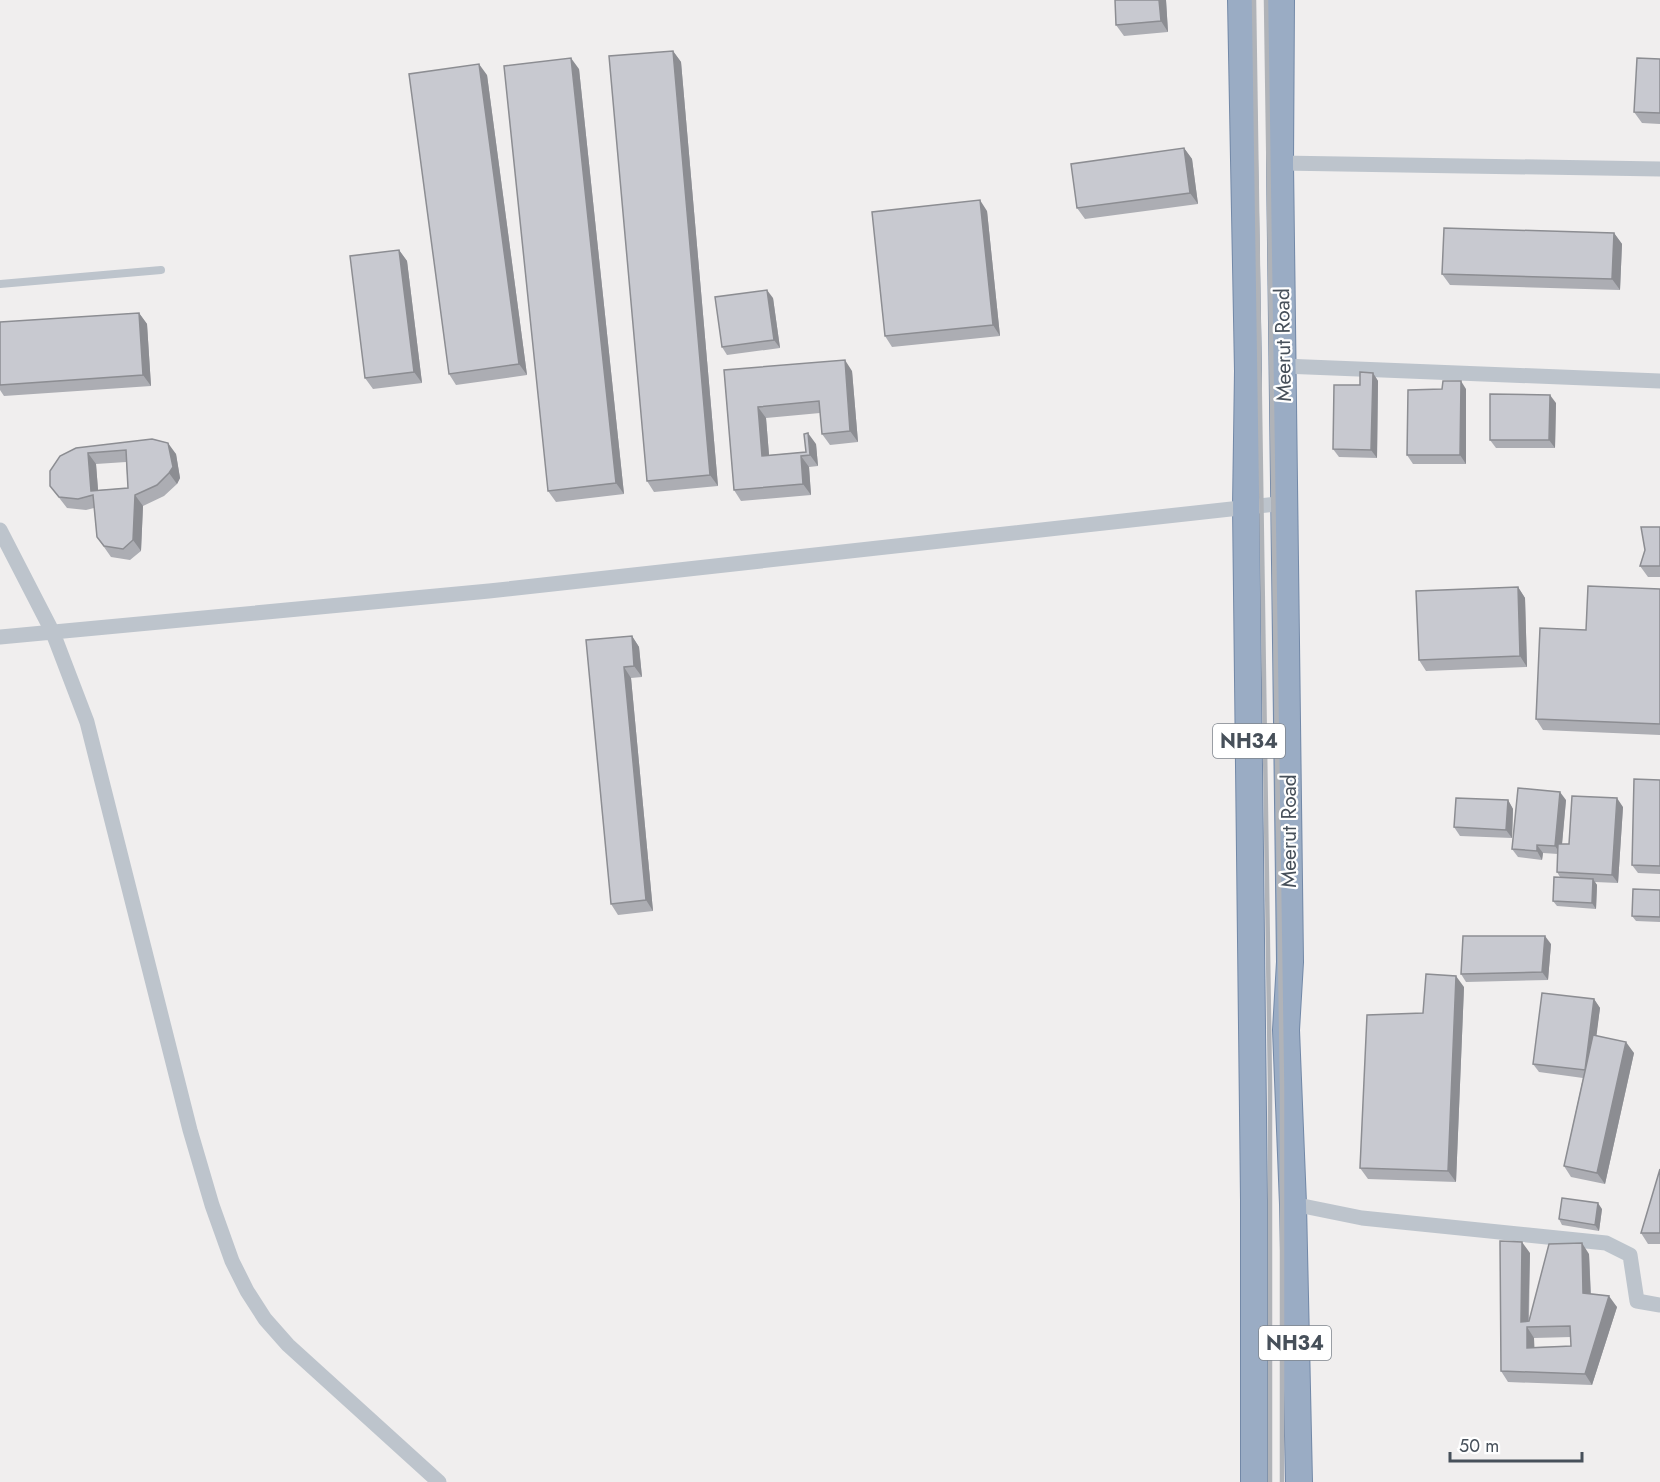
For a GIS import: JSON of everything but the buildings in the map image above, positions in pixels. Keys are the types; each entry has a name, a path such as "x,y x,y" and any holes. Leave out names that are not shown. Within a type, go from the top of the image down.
{"highway":[{"name":"Meerut Road","path":"1240,0 1248,371 1246,506 1254,1188 1254,1482"},
{"name":"Meerut Road","path":"1281,0 1280,163 1290,962 1286,1030 1293,1204 1299,1482"}],"street":[{"path":"1280,163 1660,169"},
{"path":"1283,366 1660,381"},
{"path":"0,637 489,591 1285,503"},
{"path":"0,530 53,633 87,723 190,1130 212,1205 232,1261 265,1319 288,1345 439,1482"},
{"path":"1293,1204 1362,1218 1606,1243 1630,1255 1637,1301 1660,1305"}],"lane":[{"path":"0,284 161,270"}],"railway":[{"path":"1254,0 1270,1086 1270,1482"},
{"path":"1266,0 1282,1086 1282,1482"}]}
